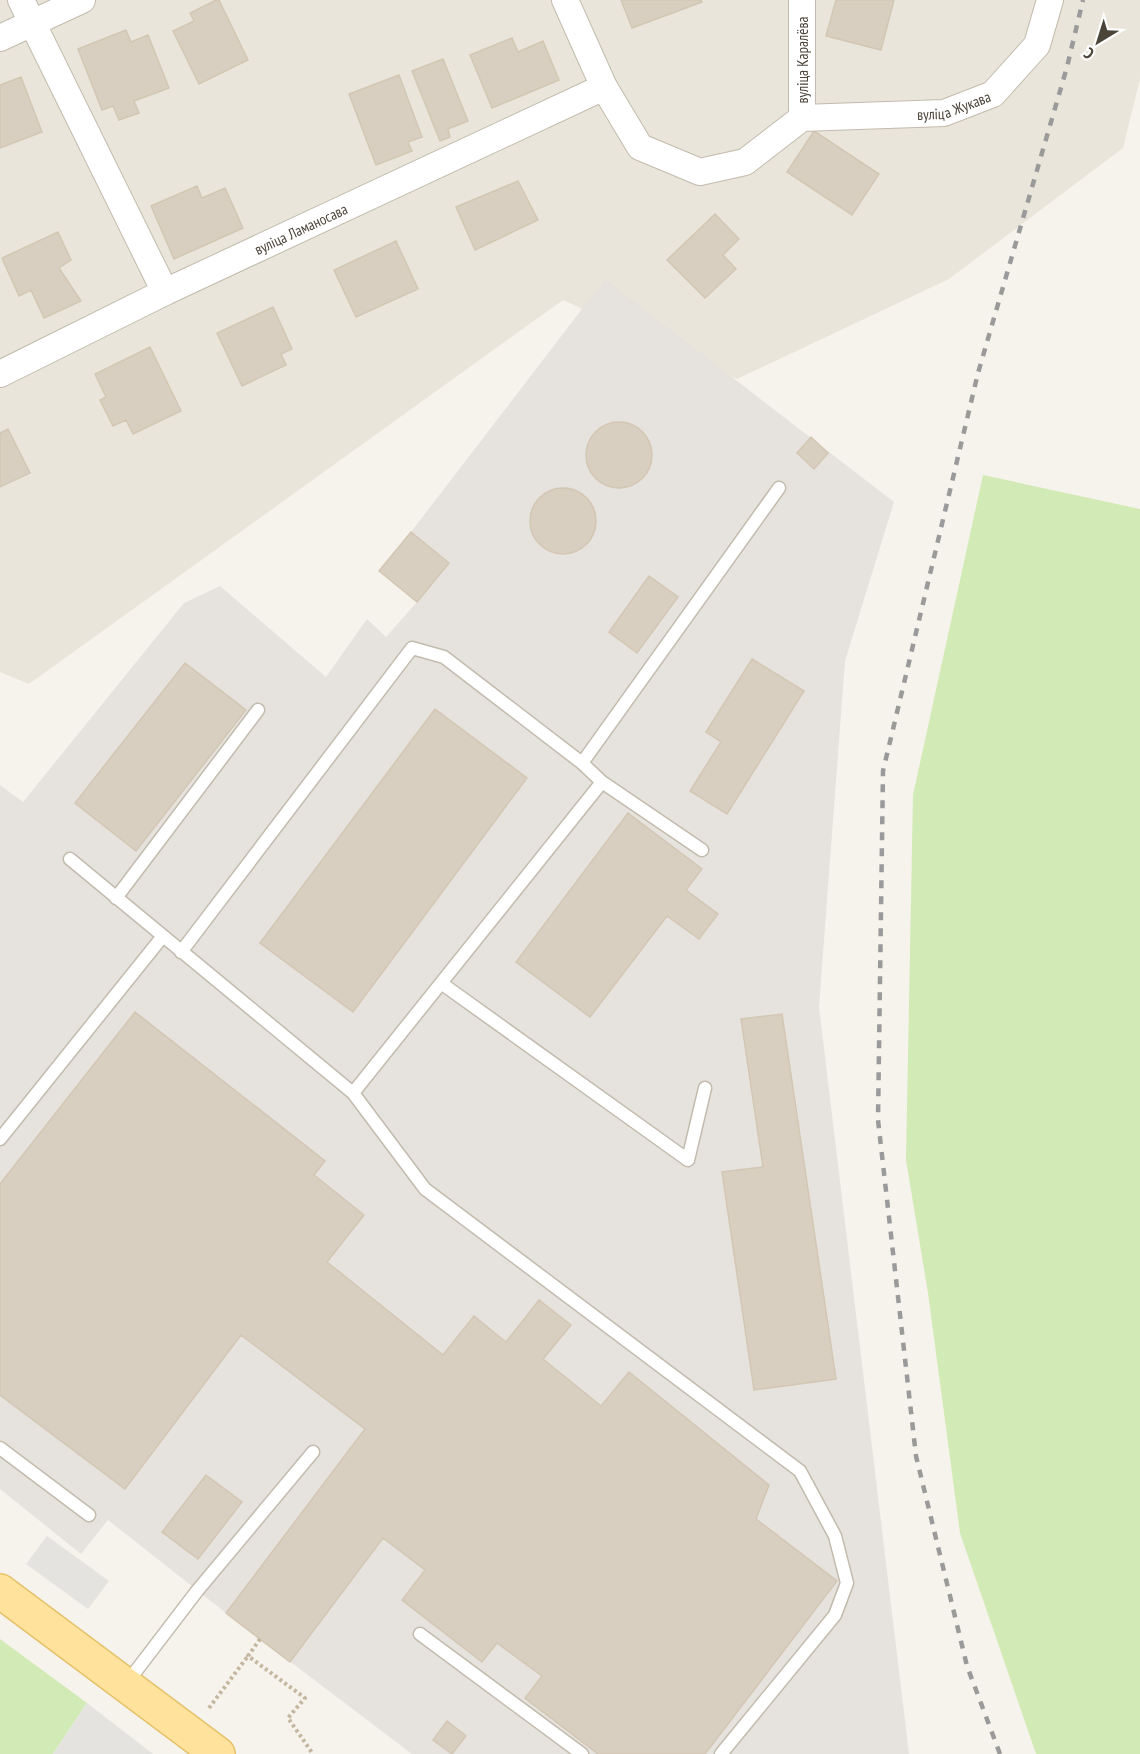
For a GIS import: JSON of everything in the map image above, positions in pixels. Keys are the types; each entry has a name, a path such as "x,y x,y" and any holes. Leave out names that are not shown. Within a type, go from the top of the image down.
{"main road":[{"path":"0,1591 218,1754"}],"street":[{"path":"0,38 26,11 82,0"},
{"name":"вуліца Каралёва","path":"566,0 604,87 640,147 700,172 745,162 802,118 801,0"},
{"name":"вуліца Жукава","path":"802,118 944,113 993,94 1037,45 1050,0"},
{"path":"26,11 165,292"},
{"name":"вуліца Ламаносава","path":"0,374 165,292 604,87"}],"lane":[{"path":"582,763 779,488"},
{"path":"182,951 412,648 444,657 582,763 602,782 702,850"},
{"path":"116,898 258,710"},
{"path":"353,1093 602,782"},
{"path":"70,859 353,1093 425,1189 800,1471 835,1536 847,1583 835,1615 721,1754"},
{"path":"0,1139 163,936"},
{"path":"441,983 688,1160 705,1088"},
{"path":"0,1448 89,1515"},
{"path":"125,1684 197,1591 314,1452"},
{"path":"420,1634 582,1754"}],"path":[{"path":"260,1639 248,1656 304,1698 288,1718 313,1754"}],"shaded area":[{"path":"0,0 1140,0 1140,79 1123,148 949,279 737,379 563,300 29,684 0,672"},
{"path":"605,279 894,502 845,661 819,1007 909,1754 412,1754 108,1520 81,1554 0,1489 0,785 23,802 184,603 220,586 326,677 367,619 386,637 417,602 379,571"},
{"path":"47,1536 109,1581 88,1609 26,1564"},
{"path":"87,1703 153,1754 53,1754"}],"green space":[{"path":"983,475 1140,509 1140,1754 1036,1754 960,1533 928,1293 906,1160 913,795"},
{"path":"0,1639 87,1703 53,1754 0,1754"}],"building":[{"path":"219,0 248,60 199,84 173,31 194,21 190,13"},
{"path":"621,0 701,0 702,2 632,28"},
{"path":"836,0 894,0 881,50 826,36"},
{"path":"126,30 131,42 148,35 169,88 134,101 139,113 119,120 113,106 102,110 78,49"},
{"path":"512,38 518,52 543,41 559,80 492,108 470,55"},
{"path":"443,59 468,121 448,129 450,137 440,141 412,71"},
{"path":"399,75 422,137 408,142 412,151 376,165 349,94"},
{"path":"21,77 42,132 0,148 0,85"},
{"path":"814,131 879,174 852,215 787,172"},
{"path":"518,181 538,220 475,250 456,207"},
{"path":"197,186 202,198 225,188 243,228 174,259 151,206"},
{"path":"715,214 739,239 723,255 736,269 705,298 667,260"},
{"path":"58,232 71,260 59,268 81,301 44,318 31,290 19,296 2,258"},
{"path":"396,241 418,289 356,317 334,270"},
{"path":"273,307 292,349 281,354 286,365 242,386 217,333"},
{"path":"150,347 181,411 133,434 126,420 113,426 100,400 106,397 95,374"},
{"path":"619,422 632,424 647,437 652,455 650,468 637,483 619,488 606,486 591,473 586,455 588,442 601,427"},
{"path":"8,429 30,473 0,487 0,433"},
{"path":"811,437 828,453 814,469 797,453"},
{"path":"563,488 576,490 586,498 594,508 596,521 594,534 586,544 576,552 563,554 550,552 540,544 532,534 530,521 532,508 540,498 550,490"},
{"path":"411,532 449,563 417,602 379,571"},
{"path":"649,576 678,597 637,653 609,632"},
{"path":"752,659 804,691 727,814 690,791 721,742 706,732"},
{"path":"185,663 246,710 136,851 75,803"},
{"path":"435,709 527,778 353,1012 260,943"},
{"path":"628,813 702,869 686,890 718,914 699,939 667,916 590,1017 516,962"},
{"path":"135,1012 325,1161 314,1175 364,1215 327,1262 443,1355 474,1316 506,1342 539,1300 571,1325 543,1359 601,1406 629,1372 769,1485 756,1519 837,1581 705,1754 598,1754 525,1698 542,1676 497,1643 482,1662 402,1600 425,1570 383,1538 290,1662 226,1613 365,1429 241,1335 125,1489 0,1395 0,1184"},
{"path":"782,1014 836,1379 754,1390 722,1172 763,1167 741,1019"},
{"path":"206,1475 242,1502 198,1559 162,1532"},
{"path":"447,1721 466,1736 452,1754 433,1740"}],"railway":[{"path":"1000,1754 967,1666 916,1456 878,1120 883,771 978,373 1067,67 1083,0"}]}
